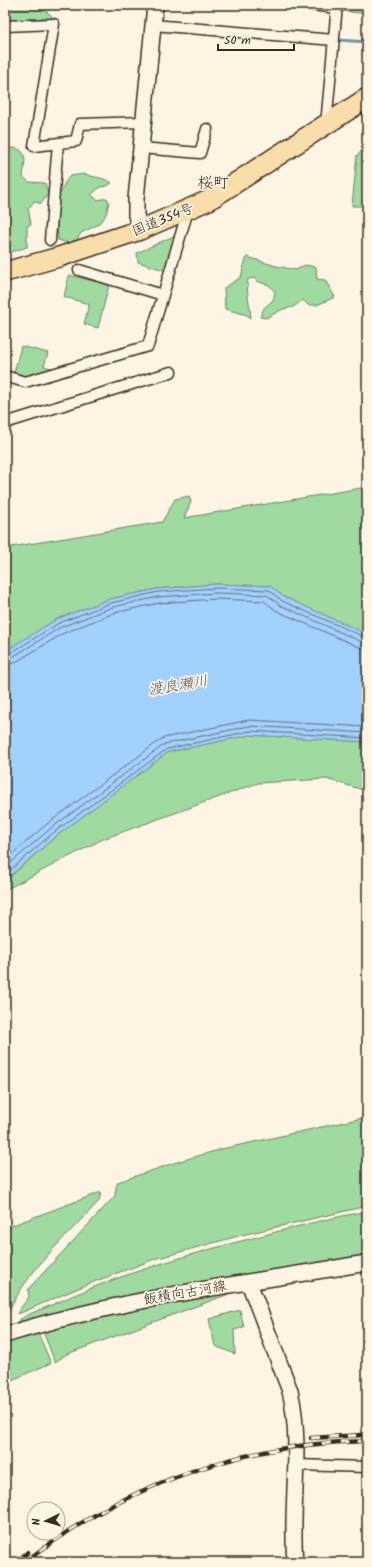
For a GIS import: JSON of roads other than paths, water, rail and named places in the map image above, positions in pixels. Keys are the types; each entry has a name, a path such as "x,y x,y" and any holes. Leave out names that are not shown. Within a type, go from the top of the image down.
{"highway":[{"name":"国道354号","path":"5,272 43,262 140,230 209,200 367,98"}],"street":[{"path":"140,230 136,215 136,199 156,5"},
{"path":"311,5 337,6 326,125"},
{"path":"5,26 54,24 34,146 76,141 80,124 144,122"},
{"path":"153,24 334,40"},
{"path":"141,148 200,153 207,129"},
{"path":"50,240 58,143"},
{"path":"5,376 25,382 148,346 188,210"},
{"path":"5,266 43,262"},
{"path":"5,279 43,262"},
{"path":"79,270 163,294"},
{"path":"5,423 171,372"},
{"name":"飯積向古河線","path":"5,1335 38,1324 144,1299 367,1263"},
{"path":"250,1282 290,1391 295,1415 293,1537 295,1562"},
{"path":"295,1465 367,1468"}],"water":[{"name":"渡良瀬川","path":"216,584 270,586 284,597 367,634 367,742 250,735 168,752 55,837 5,880 5,651 57,619 110,599 157,589"}],"waterway":[{"path":"338,40 367,42"}],"railway":[{"path":"311,1438 363,1435"},
{"path":"25,1562 63,1535 102,1511 143,1490 186,1473 230,1460 274,1450 320,1444 367,1441"},
{"path":"16,1562 28,1552"}],"district":[{"name":"桜町","path":"213,183"}]}
